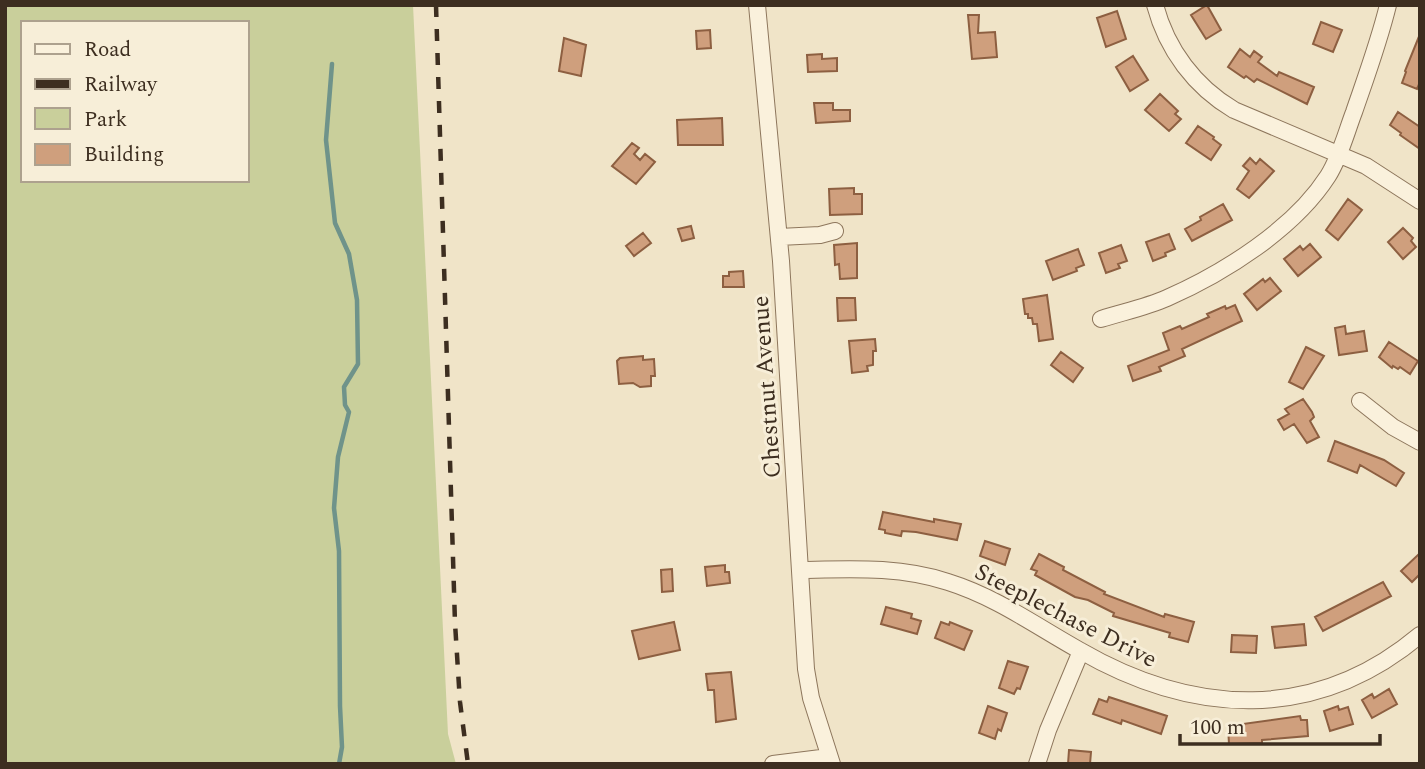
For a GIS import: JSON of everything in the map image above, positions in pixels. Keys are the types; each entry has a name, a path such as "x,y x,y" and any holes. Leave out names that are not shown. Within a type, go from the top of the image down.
{"street":[{"name":"Chestnut Avenue","path":"757,5 779,237 806,669 811,698 830,760"},
{"path":"1155,5 1167,37 1181,62 1214,98 1234,110 1366,166 1420,201"},
{"path":"1101,319 1164,299 1194,285 1245,253 1298,212 1329,174 1339,154 1381,36 1388,5"},
{"path":"779,237 820,235 835,231"},
{"path":"1360,401 1393,427 1420,442"},
{"name":"Steeplechase Drive","path":"801,570 884,569 949,582 1008,607 1081,651 1153,684 1180,693 1234,701 1267,700 1326,688 1382,663 1420,635"},
{"path":"1037,764 1081,651"},
{"path":"773,764 830,760"}],"green space":[{"path":"5,5 413,5 448,734 456,764 5,764"}],"building":[{"path":"1207,5 1221,30 1206,39 1191,15"},
{"path":"1117,11 1126,39 1106,47 1097,18"},
{"path":"968,15 979,15 978,33 995,32 997,57 972,59"},
{"path":"1321,22 1342,30 1333,52 1313,44"},
{"path":"710,30 711,48 697,49 696,31"},
{"path":"1420,34 1420,82 1417,89 1402,83"},
{"path":"564,38 586,45 581,76 559,71"},
{"path":"1240,49 1250,57 1254,51 1262,57 1258,62 1277,76 1279,72 1314,87 1307,104 1257,79 1254,82 1246,76 1244,78 1228,67"},
{"path":"822,54 822,59 837,58 837,71 808,72 807,55"},
{"path":"1133,56 1148,80 1130,91 1116,67"},
{"path":"1160,94 1178,111 1175,114 1181,119 1169,131 1145,110"},
{"path":"814,103 833,103 833,110 850,110 850,121 816,123"},
{"path":"1398,112 1420,127 1420,149 1390,125"},
{"path":"722,118 723,145 678,145 677,120"},
{"path":"1198,126 1221,145 1211,160 1186,143"},
{"path":"632,143 639,148 634,154 640,160 645,154 655,162 636,184 612,166"},
{"path":"1250,158 1256,164 1260,159 1274,171 1249,198 1237,189 1249,171 1243,166"},
{"path":"854,188 854,194 862,194 862,214 830,215 829,189"},
{"path":"1348,199 1362,210 1338,240 1326,230"},
{"path":"1223,204 1232,220 1192,241 1185,229"},
{"path":"691,226 694,238 682,241 678,229"},
{"path":"1403,228 1413,238 1411,241 1416,247 1403,259 1388,242"},
{"path":"643,233 651,243 634,256 626,246"},
{"path":"1169,234 1175,249 1153,261 1146,242"},
{"path":"857,243 857,278 840,279 839,264 835,265 834,245"},
{"path":"1310,244 1321,257 1298,276 1284,259 1300,246 1303,250"},
{"path":"1121,245 1127,261 1118,264 1120,268 1106,273 1099,253"},
{"path":"1078,249 1084,265 1076,268 1077,271 1053,280 1046,261"},
{"path":"743,271 744,287 723,287 723,276 729,276 729,272"},
{"path":"1270,278 1281,291 1257,310 1244,294 1263,279 1265,282"},
{"path":"1047,295 1053,339 1039,341 1037,324 1033,324 1032,318 1025,314 1023,299"},
{"path":"837,298 855,298 856,320 838,321"},
{"path":"1235,305 1242,321 1182,349 1185,356 1159,367 1161,371 1133,381 1128,366 1169,350 1163,333 1180,326 1182,329 1209,317 1207,314 1225,306 1226,309"},
{"path":"1345,326 1346,334 1364,331 1367,351 1339,355 1335,328"},
{"path":"875,339 873,365 867,366 868,371 852,373 849,341"},
{"path":"1389,342 1418,361 1410,374 1400,367 1392,368 1379,357"},
{"path":"1306,347 1324,356 1303,389 1289,382"},
{"path":"1061,352 1083,368 1073,382 1051,365"},
{"path":"643,356 643,360 654,359 655,376 651,376 651,386 619,384 617,361 620,358"},
{"path":"1303,399 1312,412 1314,417 1310,421 1319,437 1307,443 1294,424 1284,430 1278,420 1289,414 1285,409"},
{"path":"1335,441 1384,460 1404,473 1396,486 1360,465 1357,473 1328,461"},
{"path":"883,512 934,522 934,519 961,524 957,540 916,532 902,531 901,536 885,533 885,530 879,529"},
{"path":"985,541 1010,549 1005,565 980,556"},
{"path":"1420,553 1420,574 1412,582 1401,571"},
{"path":"1039,554 1105,592 1104,594 1164,617 1165,614 1194,622 1188,642 1169,637 1170,633 1113,616 1114,613 1088,600 1075,597 1035,575 1037,571 1031,569"},
{"path":"725,565 730,583 707,586 705,567"},
{"path":"672,569 673,591 662,592 661,570"},
{"path":"1383,582 1391,596 1323,631 1315,617"},
{"path":"886,607 912,614 911,618 921,621 917,634 881,624"},
{"path":"674,622 680,650 639,659 632,631"},
{"path":"941,622 949,625 950,622 972,631 964,650 935,638"},
{"path":"1304,624 1306,645 1275,648 1272,627"},
{"path":"1232,635 1257,636 1256,653 1231,652"},
{"path":"1008,661 1028,667 1020,689 1017,688 1014,694 999,688"},
{"path":"731,672 736,719 716,722 714,690 708,690 706,674"},
{"path":"1389,689 1397,704 1372,718 1362,700 1372,694 1374,698"},
{"path":"1109,697 1167,716 1161,734 1122,720 1121,724 1093,714 1099,699 1107,702"},
{"path":"988,706 1007,713 995,739 979,733"},
{"path":"1338,706 1339,710 1348,707 1353,724 1330,731 1324,711"},
{"path":"1300,716 1301,720 1307,720 1308,736 1262,740 1262,743 1229,744 1228,726"},
{"path":"1069,750 1091,752 1090,764 1068,764"}],"waterway":[{"path":"332,64 326,140 335,223 349,254 357,300 358,364 344,387 345,405 349,412 338,457 334,508 339,551 342,747 339,764"}],"railway":[{"path":"436,5 455,623 460,702 468,764"}]}
